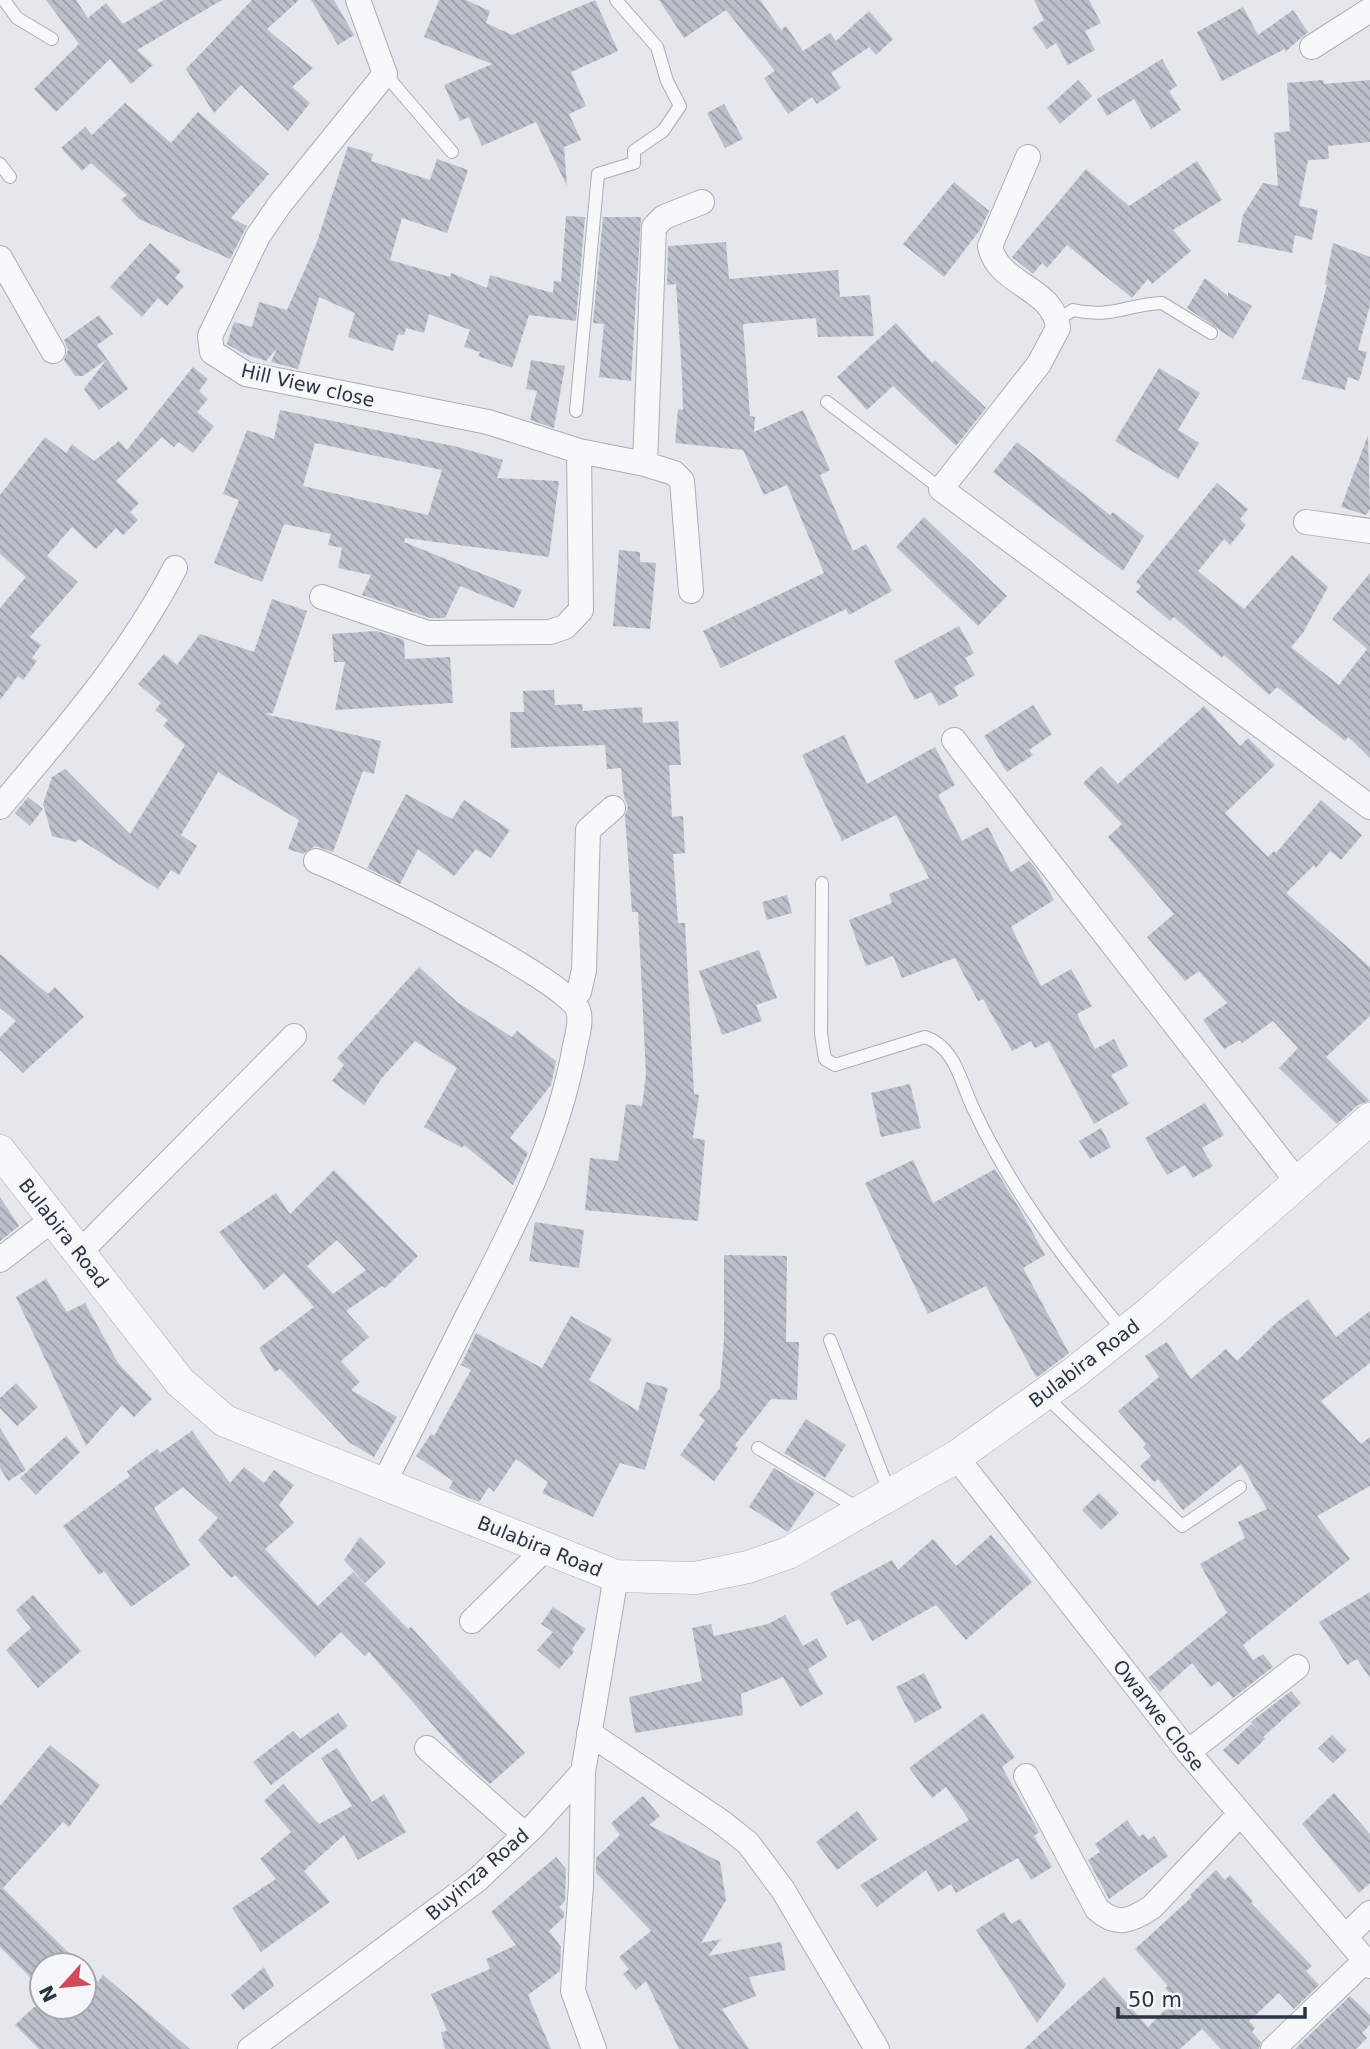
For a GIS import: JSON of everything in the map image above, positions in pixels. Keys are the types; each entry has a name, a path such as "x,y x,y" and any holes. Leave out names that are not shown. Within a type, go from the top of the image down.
{"street":[{"path":"358,0 385,74"},
{"path":"1312,47 1370,10"},
{"name":"Hill View close","path":"385,74 280,204 258,236 210,336 212,352 246,374 488,422 579,451 674,472 682,481 691,591"},
{"path":"1028,157 990,246 992,259 1000,268 1051,305 1058,328 1040,364 940,489 1370,807"},
{"path":"645,464 654,227 664,217 702,202"},
{"path":"0,258 53,351"},
{"path":"322,597 428,633 550,632 565,627 581,610 579,451"},
{"path":"1306,522 1370,531"},
{"path":"0,807 118,663 151,614 175,568"},
{"path":"954,740 1299,1184"},
{"path":"571,1000 579,992 584,970 588,830 613,808"},
{"path":"316,861 358,877 558,988 578,1009 580,1023 554,1131 502,1250 384,1483"},
{"path":"79,1253 294,1037"},
{"name":"Bulabira Road","path":"0,1151 180,1382 225,1420 616,1576 695,1578 748,1567 788,1553 956,1457 1124,1333 1299,1184 1370,1119"},
{"path":"0,1260 53,1219"},
{"name":"Owarwe Close","path":"956,1457 1239,1815 1368,1964"},
{"path":"472,1622 546,1548"},
{"path":"594,2049 573,1991 581,1886 583,1772 616,1576"},
{"path":"1188,1752 1297,1667"},
{"path":"589,1733 720,1821 748,1843 783,1889 877,2049"},
{"path":"427,1748 524,1834"},
{"name":"Buyinza Road","path":"250,2049 477,1880 583,1772"},
{"path":"1026,1776 1097,1909 1107,1919 1121,1923 1135,1918 1152,1906 1239,1815"},
{"path":"1346,1936 1370,1913"},
{"path":"1273,2049 1368,1964"}],"lane":[{"path":"4,0 17,18 52,39"},
{"path":"576,411 598,174 634,163 634,151 663,131 680,106 667,81 657,47 616,0"},
{"path":"385,74 452,152"},
{"path":"0,164 10,177"},
{"path":"1057,320 1073,310 1087,313 1121,312 1162,303 1211,333"},
{"path":"827,402 940,489"},
{"path":"822,883 821,1034 825,1059 835,1065 925,1037 939,1042 950,1055 974,1112 1024,1199 1071,1267 1124,1333"},
{"path":"830,1340 890,1494"},
{"path":"1043,1394 1182,1526 1240,1487"},
{"path":"758,1448 861,1511"}],"building":[{"path":"46,0 76,0 88,18 106,3 123,24 164,0 222,0 137,50 153,65 131,84 110,59 56,112 34,89 79,44"},
{"path":"252,0 299,0 267,29 313,68 292,87 310,103 288,131 241,85 214,113 186,69"},
{"path":"311,0 334,0 354,35 338,45"},
{"path":"439,0 466,0 490,11 486,23 512,35 595,0 618,51 571,72 586,106 569,114 581,140 564,147 567,186 536,122 482,146 469,117 460,121 444,85 492,64 424,37"},
{"path":"659,0 760,0 781,30 786,26 803,51 830,33 836,41 869,11 893,39 876,55 869,47 831,73 841,88 817,104 812,97 788,114 764,78 775,71 726,10 684,38"},
{"path":"1034,0 1089,0 1101,23 1085,31 1095,50 1068,65 1056,43 1047,49 1032,28 1044,20"},
{"path":"1243,7 1258,35 1293,10 1308,32 1285,52 1285,49 1222,81 1197,32"},
{"path":"1162,59 1177,86 1169,91 1181,110 1151,129 1134,99 1107,116 1097,99"},
{"path":"1078,80 1092,96 1060,124 1047,108"},
{"path":"1323,80 1324,84 1370,80 1370,142 1328,146 1329,159 1308,160 1299,206 1318,210 1312,240 1295,235 1292,253 1238,242 1243,215 1263,183 1278,186 1274,133 1290,131 1287,83"},
{"path":"125,103 171,143 198,112 269,174 231,218 247,226 230,259 139,219 121,200 127,195 91,163 82,171 61,148 85,127 92,135"},
{"path":"724,104 743,139 725,148 707,113"},
{"path":"348,146 373,154 371,161 430,180 437,159 468,170 447,233 402,218 390,260 450,277 451,273 487,288 490,275 553,293 554,281 561,282 566,216 585,217 576,321 529,315 512,368 478,356 480,352 464,347 470,330 429,314 424,333 406,328 404,335 398,334 393,351 348,337 355,313 319,297 298,369 271,362 277,348 266,361 242,353 227,344 234,322 252,327 259,302 287,310 317,242"},
{"path":"1197,161 1222,200 1173,230 1191,251 1152,284 1148,279 1132,298 1067,245 1047,268 1042,263 1033,274 1012,257 1086,169 1129,206"},
{"path":"954,182 989,211 980,230 944,277 903,244"},
{"path":"603,217 641,217 631,381 599,377 604,324 593,323"},
{"path":"726,242 729,279 838,270 840,297 870,295 874,336 818,337 816,318 743,324 750,416 755,417 754,432 803,410 830,470 820,475 853,551 866,544 892,591 849,615 846,609 721,668 703,631 824,573 787,485 764,495 743,450 675,443 678,409 683,410 682,376 676,284 667,285 668,246"},
{"path":"150,243 181,271 175,278 184,286 167,306 158,298 142,317 110,287"},
{"path":"1333,243 1370,257 1370,305 1358,350 1367,352 1359,381 1348,377 1345,390 1302,379 1327,285 1325,284"},
{"path":"1205,278 1228,296 1228,292 1252,306 1233,339 1187,308"},
{"path":"99,315 113,334 97,345 107,359 83,376 75,376 64,360 68,350 64,340"},
{"path":"896,323 932,363 935,360 986,408 956,446 893,386 867,410 837,377"},
{"path":"107,359 128,389 99,410 84,389"},
{"path":"531,360 565,366 554,428 530,420 537,391 526,389"},
{"path":"193,367 208,379 199,391 208,399 197,412 214,426 193,453 179,442 174,447 162,437 116,481 139,503 130,512 138,520 123,535 116,528 96,549 72,527 47,556 78,582 30,637 41,645 32,658 37,661 23,680 18,676 0,700 0,608 26,577 0,554 0,495 45,437 66,453 72,444 94,461 119,441 127,450"},
{"path":"1159,368 1200,393 1178,430 1199,443 1178,479 1115,441"},
{"path":"280,410 458,447 503,460 497,478 559,481 549,557 405,538 404,542 522,590 514,608 460,586 445,618 430,618 362,595 371,575 338,568 342,548 328,545 331,534 284,524 262,582 214,563 239,500 223,494 247,430 274,439","holes":["315,443 442,470 428,515 303,486"]},
{"path":"1368,435 1370,509 1366,515 1341,507"},
{"path":"1017,442 1110,515 1113,512 1144,536 1123,571 993,472"},
{"path":"1217,483 1248,509 1240,519 1246,525 1230,545 1224,539 1198,571 1244,609 1292,555 1328,587 1303,633 1291,647 1339,685 1367,649 1332,619 1370,573 1370,758 1348,737 1345,741 1277,687 1269,695 1224,655 1222,658 1174,617 1170,621 1136,592 1141,586 1136,582"},
{"path":"924,517 1007,596 978,626 896,547"},
{"path":"619,550 640,552 640,562 656,563 650,629 613,626"},
{"path":"272,599 307,611 273,713 265,714 381,741 374,774 363,771 333,852 315,846 303,854 288,849 299,820 218,772 181,835 197,846 179,875 171,870 158,889 79,839 76,842 52,836 43,804 52,777 65,769 130,834 185,745 163,726 168,720 155,710 161,703 138,684 164,654 177,665 200,634 254,652"},
{"path":"959,626 974,653 965,658 975,675 954,687 958,696 939,706 931,692 915,700 894,661"},
{"path":"377,631 404,640 405,659 450,657 453,703 335,710 345,662 334,662 332,634"},
{"path":"554,690 555,705 582,704 583,711 642,707 643,723 678,721 681,765 669,765 672,817 683,816 685,853 673,854 678,923 685,923 694,1094 699,1095 693,1138 705,1140 698,1221 585,1210 590,1158 618,1161 626,1104 642,1106 646,1074 638,912 632,912 625,816 628,806 624,798 621,768 607,769 605,745 511,748 510,712 524,712 523,691"},
{"path":"1033,705 1052,734 1029,750 1033,755 1007,772 984,736"},
{"path":"1204,706 1240,746 1248,738 1275,765 1225,813 1268,857 1274,851 1276,853 1321,800 1362,835 1341,860 1330,851 1316,868 1314,865 1286,893 1370,967 1370,1016 1326,1057 1370,1101 1358,1105 1337,1124 1279,1068 1298,1048 1273,1021 1242,1043 1240,1040 1224,1049 1203,1020 1227,1003 1199,971 1185,981 1147,937 1174,914 1108,837 1122,824 1083,783 1101,766 1118,784"},
{"path":"844,735 867,784 935,747 955,785 938,795 962,841 988,827 1011,872 1029,861 1036,869 1054,900 1011,927 1041,986 1071,969 1092,1006 1077,1014 1095,1049 1114,1039 1128,1066 1111,1075 1129,1104 1094,1124 1049,1041 1035,1048 1031,1041 1012,1051 983,999 978,1001 955,958 902,978 893,956 866,966 849,920 892,903 889,894 929,878 896,815 842,841 802,755"},
{"path":"406,794 452,819 464,800 510,830 491,858 476,849 454,876 418,849 400,884 367,868"},
{"path":"28,797 43,809 30,826 15,813"},
{"path":"787,895 792,913 767,920 762,902"},
{"path":"759,950 777,998 756,1005 762,1021 722,1035 699,971"},
{"path":"0,954 48,994 55,987 84,1017 23,1073 0,1050 0,1037 16,1021 0,1008"},
{"path":"419,967 457,1002 512,1037 517,1031 556,1061 551,1085 510,1138 528,1153 513,1185 464,1145 462,1148 424,1127 457,1068 415,1041 382,1078 364,1105 332,1081 344,1065 337,1058"},
{"path":"910,1084 921,1128 881,1137 871,1093"},
{"path":"1205,1103 1224,1135 1202,1148 1213,1166 1193,1178 1185,1165 1167,1175 1145,1138"},
{"path":"1101,1128 1111,1147 1090,1159 1079,1141"},
{"path":"913,1160 933,1203 995,1169 1021,1211 1045,1255 1023,1268 1069,1353 1039,1376 1036,1377 986,1286 928,1314 865,1183"},
{"path":"334,1170 418,1256 385,1288 382,1286 346,1311 369,1337 341,1361 360,1382 351,1390 397,1417 374,1457 350,1443 280,1369 275,1372 259,1348 314,1307 284,1273 264,1290 219,1232 276,1193 290,1214","holes":["337,1240 366,1270 333,1294 307,1266"]},
{"path":"0,1197 19,1226 0,1241"},
{"path":"535,1222 584,1230 579,1268 529,1261"},
{"path":"724,1255 787,1256 786,1342 799,1342 797,1400 771,1399 735,1445 738,1448 714,1481 680,1455 705,1420 699,1415 720,1388 724,1339"},
{"path":"46,1279 67,1312 85,1303 118,1363 152,1399 134,1417 122,1405 86,1446 16,1297"},
{"path":"1308,1299 1336,1337 1370,1311 1370,1363 1321,1401 1361,1444 1370,1437 1370,1486 1317,1516 1350,1559 1243,1645 1253,1660 1263,1654 1273,1667 1233,1698 1219,1681 1211,1687 1192,1663 1160,1692 1148,1678 1227,1613 1200,1564 1245,1538 1238,1522 1267,1509 1241,1464 1183,1510 1158,1479 1154,1482 1140,1466 1151,1456 1143,1447 1146,1444 1118,1411 1159,1377 1145,1356 1167,1342 1191,1379 1226,1349 1237,1361 1277,1322"},
{"path":"571,1316 612,1339 589,1380 638,1411 646,1382 668,1388 645,1470 620,1463 593,1517 542,1493 548,1482 516,1459 494,1492 489,1487 479,1502 449,1488 453,1481 416,1456 431,1434 434,1436 471,1370 461,1365 476,1333 542,1368"},
{"path":"16,1383 38,1407 17,1426 0,1408 0,1398"},
{"path":"806,1419 846,1445 825,1478 784,1453"},
{"path":"0,1428 26,1470 8,1481 0,1468"},
{"path":"192,1431 230,1483 244,1467 264,1483 274,1470 294,1485 279,1505 294,1523 265,1549 318,1606 353,1572 408,1629 411,1627 525,1753 490,1784 465,1762 369,1652 365,1656 341,1632 315,1657 235,1575 231,1578 198,1540 218,1518 183,1487 154,1508 190,1565 131,1607 104,1571 99,1575 63,1526 130,1476 127,1471 157,1449 160,1453"},
{"path":"66,1436 80,1452 36,1495 20,1478"},
{"path":"774,1468 815,1493 788,1532 749,1507"},
{"path":"1099,1493 1119,1513 1101,1530 1082,1510"},
{"path":"991,1535 1032,1582 966,1640 936,1605 872,1641 859,1619 847,1625 830,1593 892,1560 898,1570 933,1539 956,1566"},
{"path":"360,1537 386,1563 365,1583 344,1560"},
{"path":"1370,1592 1370,1678 1357,1659 1347,1665 1319,1622"},
{"path":"33,1595 81,1651 38,1688 6,1650 31,1628 16,1610"},
{"path":"553,1607 586,1629 572,1649 574,1652 559,1669 537,1650 553,1632 541,1624"},
{"path":"785,1615 803,1646 817,1638 827,1657 808,1669 823,1694 800,1707 783,1677 741,1694 743,1715 635,1733 629,1697 702,1681 692,1628 711,1624 714,1636 768,1624"},
{"path":"924,1673 942,1708 915,1723 896,1687"},
{"path":"1291,1691 1301,1703 1263,1737 1265,1739 1238,1765 1223,1750 1251,1724 1262,1735 1251,1722"},
{"path":"338,1713 348,1726 271,1785 253,1762 293,1731 300,1739"},
{"path":"983,1713 1015,1757 1002,1767 1039,1832 1034,1836 1052,1867 1031,1880 1018,1858 956,1893 951,1884 938,1892 926,1870 877,1907 860,1885 969,1820 946,1787 932,1798 909,1768"},
{"path":"1332,1735 1347,1750 1333,1763 1318,1748"},
{"path":"50,1745 100,1785 69,1827 63,1822 3,1888 67,1951 28,1951 28,1975 0,1947 0,1806"},
{"path":"337,1748 372,1802 384,1794 406,1832 358,1860 344,1835 304,1871 330,1902 261,1952 232,1908 276,1879 260,1859 291,1832 264,1801 283,1784 319,1824 352,1806 321,1758"},
{"path":"1334,1793 1370,1834 1370,1883 1359,1893 1302,1824"},
{"path":"643,1796 660,1816 649,1825 720,1862 726,1900 701,1943 721,1939 708,1956 781,1942 786,1970 749,1977 756,1996 722,2009 749,2049 679,2049 646,1981 636,1990 623,1974 629,1969 619,1957 651,1931 596,1873 596,1858 620,1835 611,1823"},
{"path":"857,1811 878,1839 837,1870 816,1842"},
{"path":"1127,1820 1139,1837 1143,1834 1148,1840 1154,1836 1168,1856 1109,1899 1088,1860 1100,1852 1095,1844"},
{"path":"556,1857 566,1869 565,1901 559,1907 564,1912 564,1917 549,1931 561,1947 560,1971 528,1995 551,2049 445,2049 441,2032 447,2031 431,1994 490,1969 486,1959 516,1945 491,1912"},
{"path":"1216,1870 1225,1880 1230,1875 1253,1901 1251,1903 1312,1966 1306,1971 1319,1985 1294,2009 1279,1993 1249,2021 1255,2028 1252,2032 1261,2042 1259,2049 1221,2049 1202,2029 1180,2049 1024,2049 1104,1977 1148,2027 1175,2000 1165,1988 1168,1986 1135,1949 1192,1897 1190,1895"},
{"path":"1004,1912 1011,1924 1020,1919 1066,1985 1037,2023 976,1930"},
{"path":"264,1967 274,1986 243,2010 231,1995"},
{"path":"103,1975 190,2049 39,2049 15,2025 28,2013 28,2021 98,2021 98,1982"},
{"path":"1350,1996 1370,2015 1370,2025 1362,2033 1367,2038 1356,2049 1295,2049"}]}
